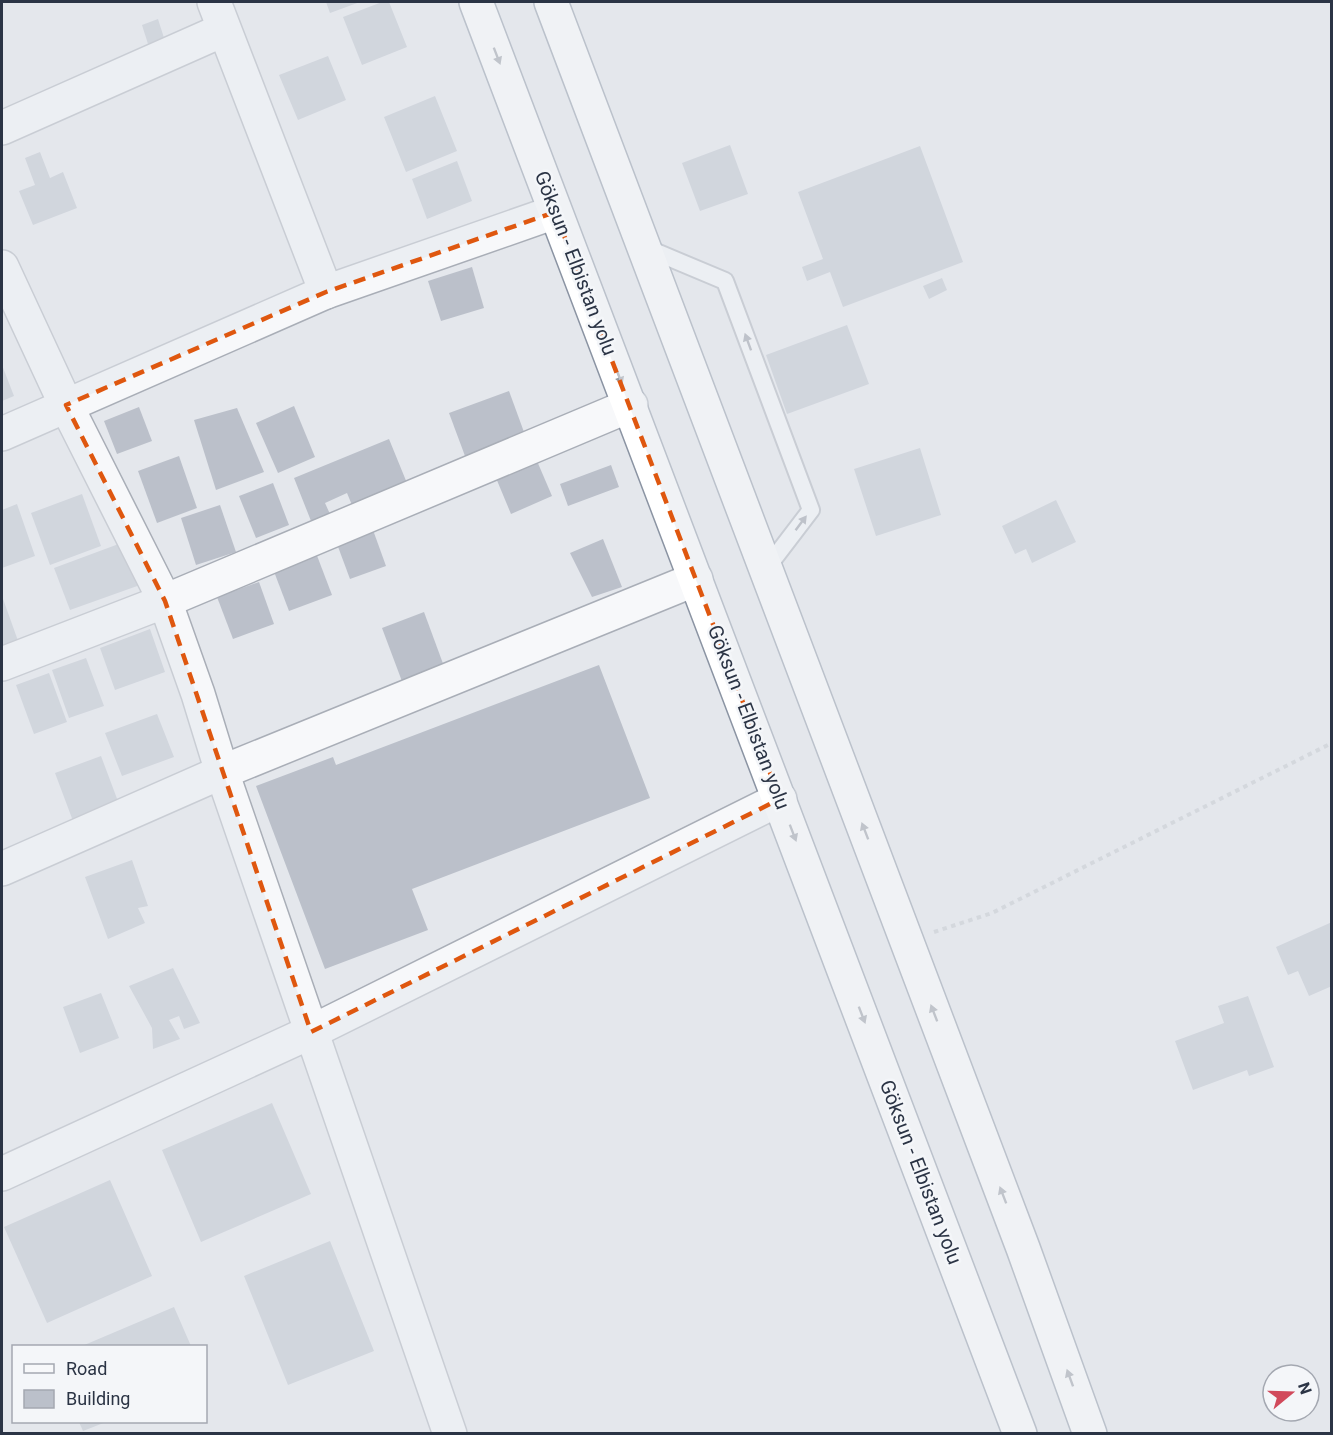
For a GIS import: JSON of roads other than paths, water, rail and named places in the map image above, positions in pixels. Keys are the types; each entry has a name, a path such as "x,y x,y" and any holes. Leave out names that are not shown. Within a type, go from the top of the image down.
{"highway":[{"name":"Göksun - Elbistan yolu","path":"476,2 1020,1434"},
{"path":"551,2 1023,1248 1090,1434"}],"street":[{"path":"2,129 218,16 326,292"},
{"path":"2,434 326,292 555,212"},
{"path":"2,267 66,405 165,601 450,1434"},
{"path":"2,664 165,601 631,405"},
{"path":"2,869 222,772 696,579"},
{"path":"2,1174 311,1032 780,799"}],"lane":[{"path":"644,248 725,280 811,510 766,569"}]}
